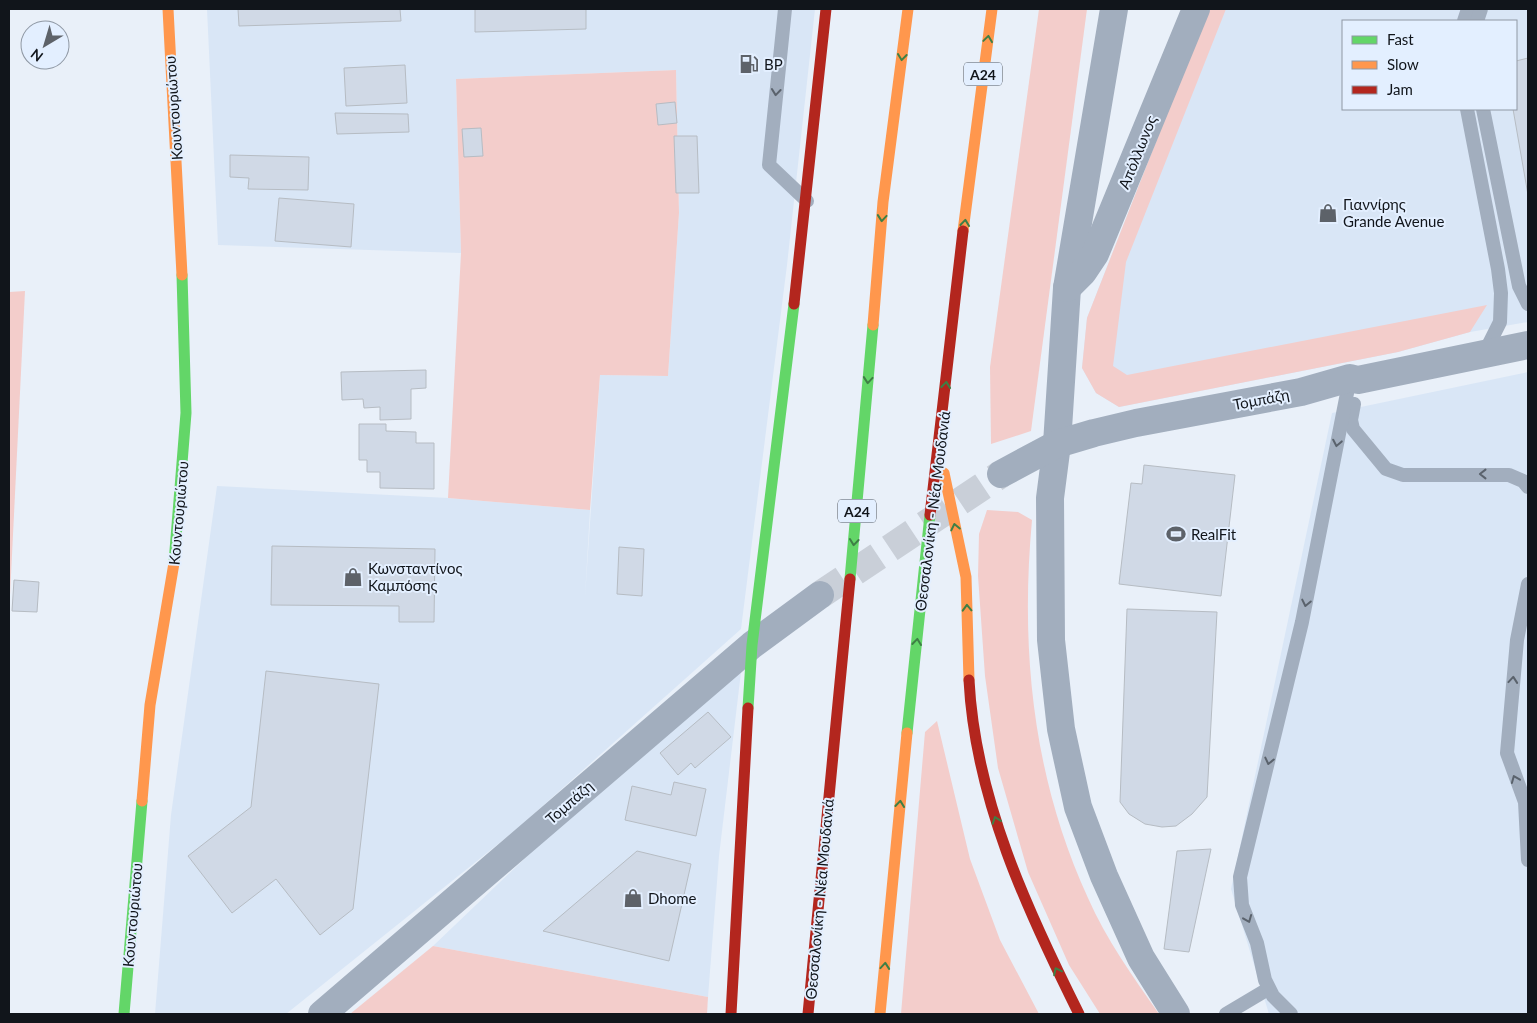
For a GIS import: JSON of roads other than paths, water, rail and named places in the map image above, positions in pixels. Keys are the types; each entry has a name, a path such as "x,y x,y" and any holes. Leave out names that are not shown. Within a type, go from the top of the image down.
{"main road":[{"name":"Κουντουριώτου","path":"124,1014 150,705 177,546 186,413 180,216 168,9"},
{"path":"731,1014 752,645 807,201 826,9"},
{"name":"Θεσσαλονίκη - Νέα Μουδανιά","path":"808,1014 857,509 883,202 908,9"},
{"name":"Θεσσαλονίκη - Νέα Μουδανιά","path":"880,1014 909,710 974,139 992,9"},
{"name":"Α24","path":"939,451 966,575 970,697 980,755 994,812 1011,864 1055,967 1079,1014"}],"street":[{"path":"1114,9 1067,288 1057,444 1050,498 1049,587 1051,640 1061,729 1078,807 1104,876 1141,958 1176,1014"},
{"name":"Απόλλωνος","path":"1067,288 1083,272 1095,254 1196,9"},
{"name":"Τομπάζη","path":"1001,474 1057,444 1136,423 1301,392 1354,379 1528,345"},
{"name":"Τομπάζη","path":"322,1014 752,645 820,595"}],"lane":[{"path":"785,9 769,165 807,201"},
{"path":"1468,110 1496,259 1500,294 1500,322 1485,352"},
{"path":"1483,110 1519,286 1528,304"},
{"path":"1354,379 1352,429 1386,469 1403,475 1509,475 1523,481 1528,487"},
{"path":"1292,1014 1268,989 1258,943 1242,905 1240,877 1302,622 1354,379"},
{"path":"1528,584 1517,640 1507,753 1525,802 1528,860"},
{"path":"1226,1014 1268,989"}],"tunnel":[{"path":"820,595 1001,474"}],"place":[{"name":"BP","path":"749,64"},
{"name":"Γιαννίρης Grande Avenue","path":"1328,213"},
{"name":"RealFit","path":"1176,534"},
{"name":"Κωνσταντίνος Καμπόσης","path":"353,577"},
{"name":"Dhome","path":"633,898"}]}
